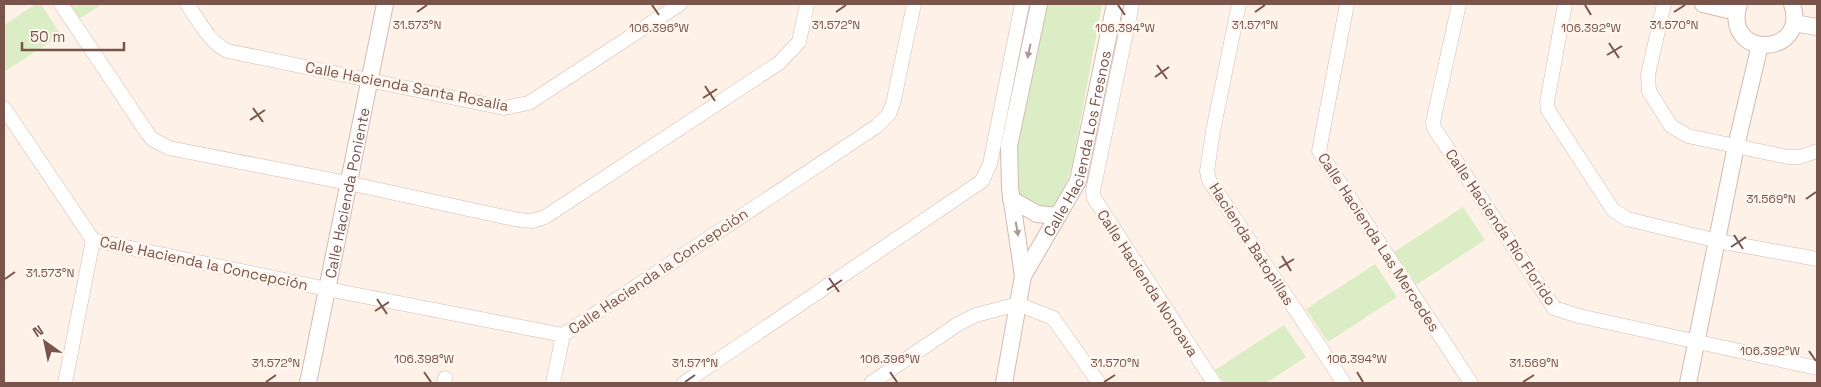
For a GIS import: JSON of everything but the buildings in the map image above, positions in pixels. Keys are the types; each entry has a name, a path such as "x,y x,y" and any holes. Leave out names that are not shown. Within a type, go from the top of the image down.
{"street":[{"path":"61,4 152,139 169,148 348,183 519,220 532,221 545,217 780,63 799,42 807,4"},
{"name":"Calle Hacienda Santa Rosalía","path":"187,4 220,47 504,108 529,103 680,4"},
{"name":"Calle Hacienda Poniente","path":"308,383 385,4"},
{"name":"Calle Hacienda la Concepción","path":"4,108 93,240 327,289 563,335 877,126 889,114 893,104 914,4"},
{"path":"684,383 982,181 990,164 1022,4"},
{"name":"Calle Hacienda Los Fresnos","path":"1024,276 1011,198 1008,170 1009,146 1039,4"},
{"name":"Calle Hacienda Los Fresnos","path":"1004,383 1024,276 1078,181 1115,4"},
{"name":"Calle Hacienda Nonoava","path":"1132,4 1093,191 1094,198 1214,383"},
{"name":"Hacienda Batopillas","path":"1239,4 1213,132 1207,171 1209,180 1344,383"},
{"name":"Calle Hacienda Las Mercedes","path":"1347,4 1319,151 1471,383"},
{"name":"Calle Hacienda Río Florido","path":"1459,4 1433,122 1434,128 1544,296 1554,308 1565,313 1696,340 1817,368"},
{"path":"1565,4 1547,102 1548,110 1609,204 1620,216 1718,241 1817,259"},
{"path":"1664,4 1648,75 1649,91 1676,131 1688,136 1788,157 1800,157 1817,152"},
{"path":"1703,4 1738,8 1736,21 1744,37 1760,45 1768,46 1785,38 1794,23 1795,14 1792,4"},
{"path":"1794,23 1817,28"},
{"path":"1688,383 1736,146 1760,45"},
{"path":"1011,198 1038,214 1058,216"},
{"path":"65,383 93,240"},
{"path":"871,383 958,324 976,315 1018,304 1053,318 1099,383"},
{"path":"553,383 563,335"}],"green space":[{"path":"36,4 41,4 61,35 4,72 4,25"},
{"path":"69,4 103,4 79,19"},
{"path":"1044,4 1102,4 1072,166 1065,187 1058,200 1054,205 1042,212 1015,194 1011,164"},
{"path":"1463,207 1485,240 1416,285 1394,252"},
{"path":"1375,264 1397,297 1328,342 1306,309"},
{"path":"1284,325 1306,357 1266,383 1224,383 1215,370"}]}
